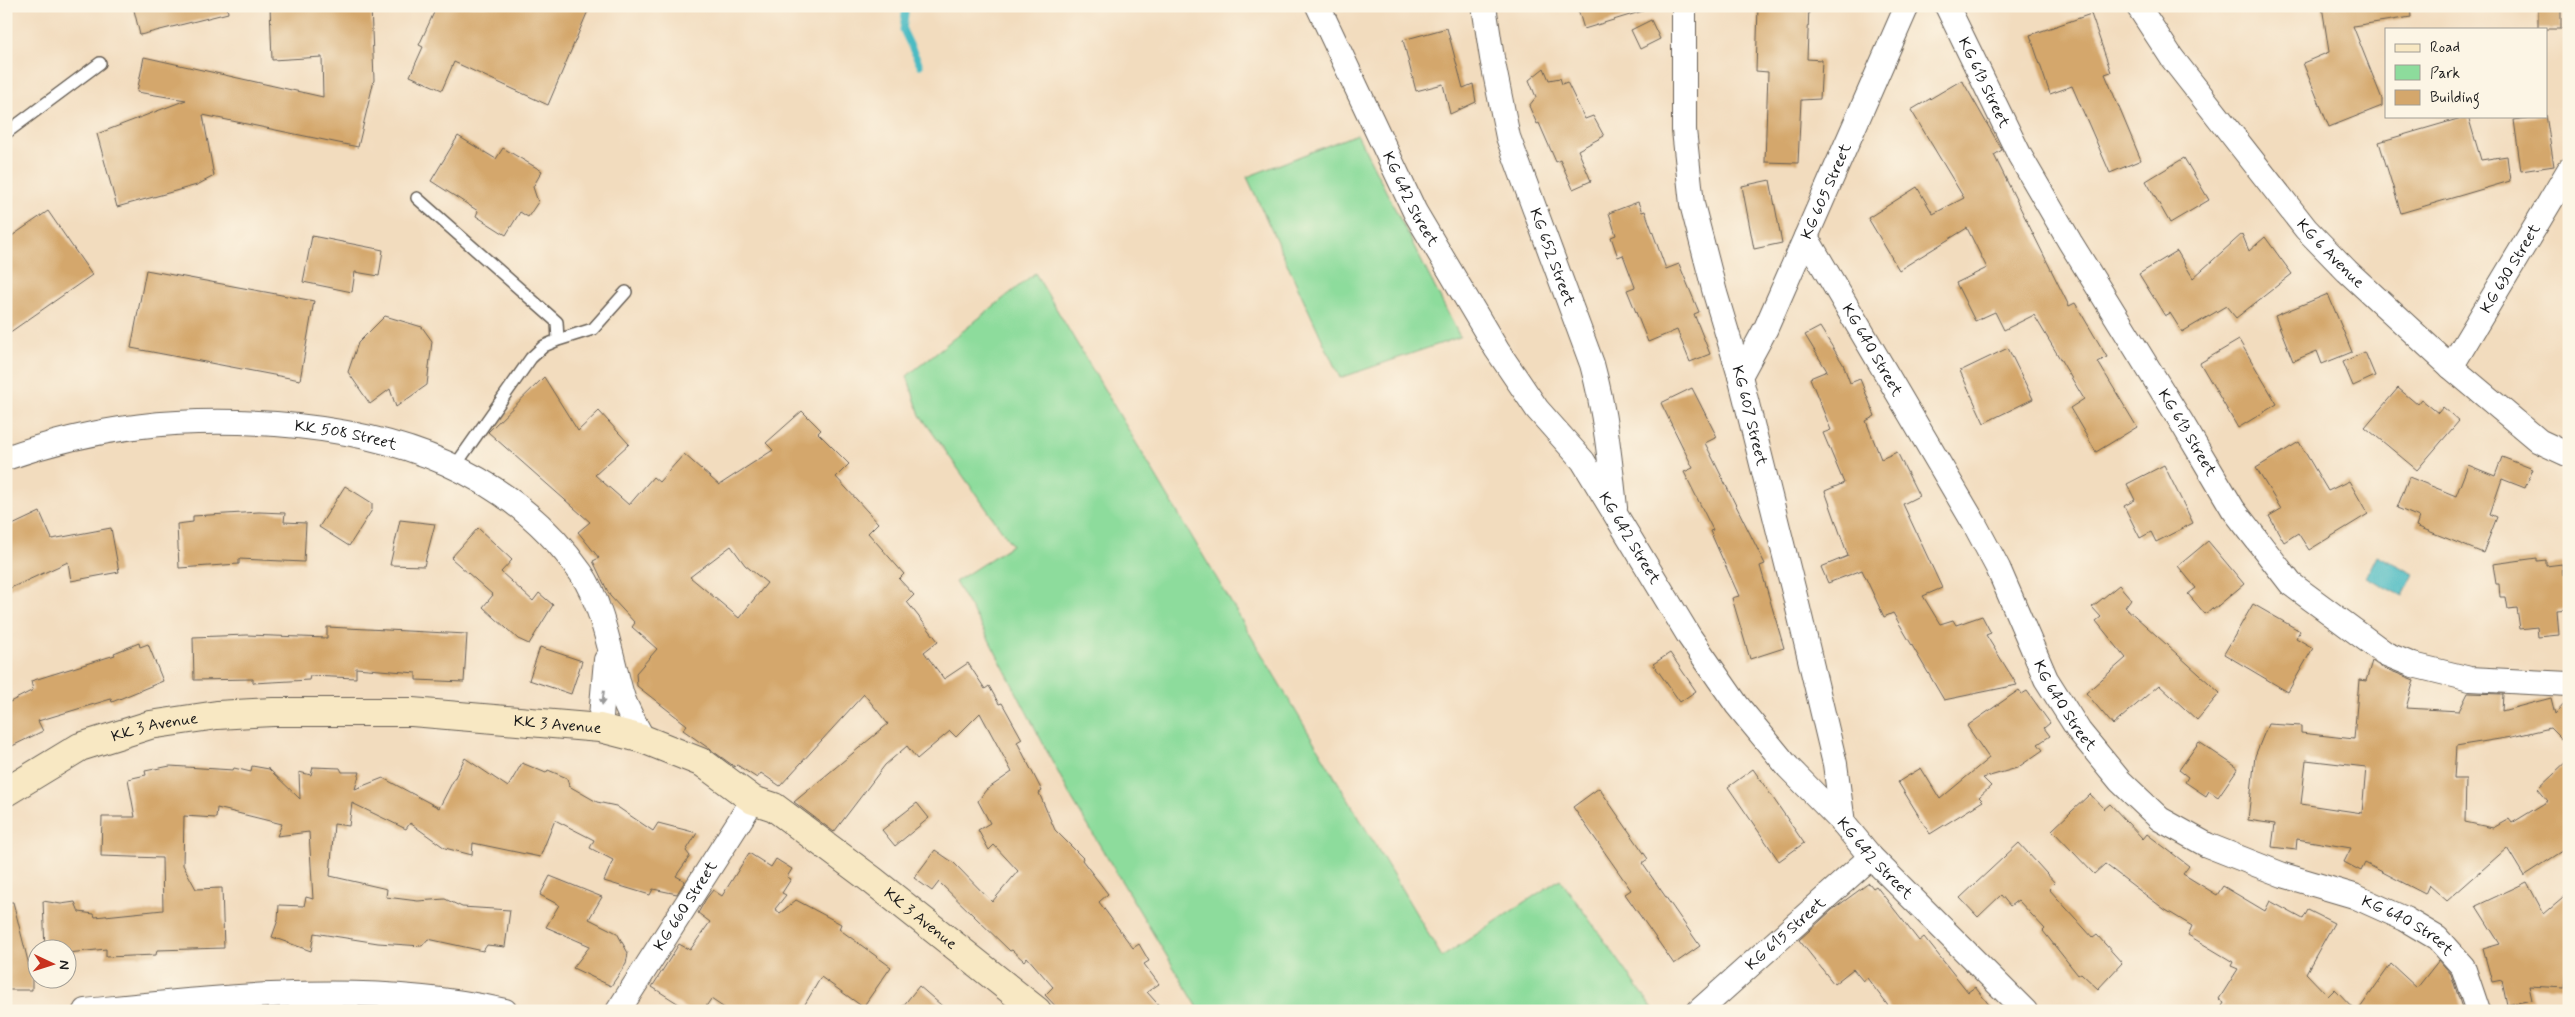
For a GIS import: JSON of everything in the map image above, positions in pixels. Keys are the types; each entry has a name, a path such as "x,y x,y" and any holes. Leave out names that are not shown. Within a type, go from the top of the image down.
{"street":[{"name":"KG 642 Street","path":"1318,6 1415,212 1492,342 1538,409 1583,461 1615,510 1690,636 1737,705 1788,767 1843,823 1871,856 2025,1011"},
{"name":"KG 652 Street","path":"1484,6 1492,58 1508,137 1592,364 1601,396 1609,445 1615,510"},
{"name":"KG 607 Street","path":"1684,6 1684,130 1692,204 1715,292 1740,376 1836,764 1843,823"},
{"name":"KG 605 Street","path":"1740,376 1766,328 1907,6"},
{"name":"KG 613 Street","path":"1947,6 2020,156 2070,242 2233,509 2292,584 2386,654 2413,665 2470,679 2569,684"},
{"name":"KG 6 Avenue","path":"2138,6 2172,58 2306,229 2347,271 2451,367 2539,441 2569,455"},
{"name":"KG 630 Street","path":"2451,367 2569,170"},
{"name":"KG 640 Street","path":"1806,237 1974,523 1998,568 2046,679 2079,731 2120,781 2160,818 2207,845 2283,875 2354,896 2405,919 2437,938 2463,967 2478,1011"},
{"name":"KK 508 Street","path":"6,458 85,434 151,424 222,420 327,428 396,443 455,466 488,485 524,510 558,541 583,576 606,633 623,699 644,739"},
{"name":"KK 508 Street","path":"600,728 606,674 606,633"},
{"name":"KK 3 Avenue","path":"6,792 80,747 150,726 217,715 273,712 412,712 600,728 644,739 703,763 753,800 774,807 865,874 1037,1011"},
{"name":"KG 660 Street","path":"618,1011 753,800"},
{"name":"KG 615 Street","path":"1699,1011 1871,856"},
{"path":"85,1011 209,1005 314,993 392,995 484,1006 506,1011"}],"lane":[{"path":"6,133 100,63"},
{"path":"417,198 557,322 558,340"},
{"path":"455,466 531,358 544,346 593,329 626,292"}],"green space":[{"path":"1357,134 1460,337 1340,378 1247,177"},
{"path":"1035,273 1442,957 1560,879 1655,1011 1200,1011 1073,801 985,632 955,582 1012,545 920,415 907,376"}],"water":[{"path":"2377,555 2414,574 2403,596 2366,577"}],"building":[{"path":"133,6 227,6 228,13 140,35"},
{"path":"270,6 371,6 374,80 358,147 203,115 214,176 197,185 117,207 97,134 186,100 137,92 144,57 323,97 322,57 272,60"},
{"path":"437,6 590,6 548,105 454,62 442,90 410,76 423,47 419,45"},
{"path":"1577,6 1643,6 1643,11 1584,29"},
{"path":"1758,6 1809,6 1807,59 1822,60 1820,99 1801,100 1798,163 1765,162 1768,72 1756,71"},
{"path":"2322,6 2410,6 2411,17 2353,26 2382,99 2382,106 2329,127 2303,63 2329,52"},
{"path":"2538,6 2561,6 2561,29 2538,28"},
{"path":"2091,14 2111,72 2105,74 2141,160 2110,173 2072,86 2050,94 2030,35"},
{"path":"1651,20 1660,39 1640,49 1631,30"},
{"path":"1447,28 1463,88 1473,84 1476,102 1450,114 1443,84 1416,91 1403,40"},
{"path":"1544,68 1549,80 1560,78 1562,84 1567,82 1585,119 1593,116 1604,136 1578,150 1591,181 1573,189 1560,160 1556,162 1539,123 1537,124 1529,106 1536,97 1529,80"},
{"path":"1962,80 2002,150 1994,155 2069,306 2075,303 2107,357 2098,362 2137,427 2096,452 2070,408 2084,399 2034,315 2004,330 1995,312 1975,321 1956,283 1987,268 1967,228 1899,270 1868,218 1917,187 1933,214 1964,198 1911,110"},
{"path":"2461,118 2469,118 2481,160 2507,156 2510,181 2401,213 2379,142"},
{"path":"2546,118 2554,166 2521,171 2514,120"},
{"path":"458,136 496,159 503,148 542,171 533,187 538,202 528,217 520,212 506,235 476,216 478,211 431,181"},
{"path":"2184,158 2209,200 2170,223 2146,181"},
{"path":"1770,180 1782,243 1754,249 1742,186"},
{"path":"1638,202 1642,212 1645,211 1666,269 1679,264 1699,312 1694,314 1710,354 1690,362 1677,330 1648,342 1627,290 1635,287 1623,255 1618,257 1611,237 1616,235 1609,213"},
{"path":"48,211 92,275 6,335 6,240"},
{"path":"2242,234 2249,251 2265,237 2292,274 2236,318 2226,306 2182,332 2170,313 2165,316 2139,274 2177,251 2193,278"},
{"path":"312,236 383,250 379,276 355,272 352,292 303,282"},
{"path":"146,270 314,301 300,380 131,348"},
{"path":"2328,294 2352,352 2322,364 2317,351 2293,361 2275,316"},
{"path":"385,316 422,327 432,341 427,385 396,407 390,389 370,404 348,372 358,343"},
{"path":"1820,327 1843,364 1850,383 1860,379 1875,416 1866,421 1881,459 1897,452 1919,496 1903,504 1942,588 1923,596 1940,624 1953,620 1956,625 1982,616 1991,633 1986,635 2017,685 1944,700 1893,613 1884,617 1862,570 1828,583 1821,567 1848,556 1825,491 1844,483 1823,433 1831,430 1810,378 1827,371 1805,335"},
{"path":"2239,340 2277,404 2238,428 2200,363"},
{"path":"2008,348 2033,399 1984,423 1960,371"},
{"path":"2365,352 2375,376 2353,386 2343,362"},
{"path":"544,377 578,431 599,411 629,444 595,475 629,505 653,477 659,482 684,454 719,485 773,450 766,443 802,411 821,430 818,433 849,464 836,477 878,523 868,533 904,574 899,579 914,595 907,602 938,641 924,652 944,679 968,663 985,689 989,686 999,704 1002,703 1022,739 1017,742 1042,791 1039,793 1055,830 1083,858 1082,860 1108,894 1099,902 1133,948 1139,944 1149,961 1144,964 1159,984 1147,992 1164,1011 1060,1011 1045,995 1053,987 1027,957 1024,961 1012,950 1010,951 939,882 932,891 914,878 935,850 954,863 992,902 1018,871 994,845 989,850 978,830 990,823 978,801 986,790 1012,772 980,713 956,737 950,731 917,759 907,746 885,765 834,832 794,802 888,724 864,694 780,786 761,773 757,778 737,765 735,767 683,730 687,725 637,686 636,673 657,649 632,627 635,623 610,596 593,561 599,558 578,532 590,522 488,432","holes":["731,546 745,565 767,583 739,618 690,577"]},
{"path":"1692,388 1717,437 1705,443 1765,564 1760,566 1784,648 1750,659 1732,598 1739,596 1710,531 1713,530 1684,472 1693,468 1661,403"},
{"path":"2398,388 2417,404 2421,399 2438,413 2443,407 2459,421 2417,470 2365,427"},
{"path":"2299,442 2328,491 2349,481 2368,514 2309,550 2298,533 2284,542 2269,516 2281,509 2256,468"},
{"path":"2502,457 2533,469 2525,488 2502,479 2490,514 2497,517 2483,553 2416,526 2419,517 2397,508 2409,477 2456,496 2468,465 2495,476"},
{"path":"2164,465 2193,523 2156,542 2151,532 2140,538 2124,506 2135,500 2127,484"},
{"path":"345,486 372,503 372,510 349,546 319,527"},
{"path":"40,512 52,539 111,528 119,572 71,581 68,562 6,590 6,528"},
{"path":"259,512 285,513 284,522 306,523 304,562 239,559 239,564 179,568 177,524 193,522 193,516"},
{"path":"400,520 435,524 424,566 390,565"},
{"path":"478,528 512,560 501,572 533,601 539,593 553,605 529,644 518,639 483,607 493,595 451,558"},
{"path":"2208,541 2244,584 2213,610 2212,608 2205,614 2188,594 2196,588 2178,566"},
{"path":"2537,558 2537,561 2546,560 2546,566 2562,564 2563,575 2569,574 2569,609 2557,610 2559,635 2538,637 2537,627 2520,629 2517,608 2508,609 2506,597 2500,597 2499,584 2496,584 2493,564"},
{"path":"2119,585 2131,599 2125,607 2220,693 2197,720 2159,685 2113,725 2086,693 2126,658 2096,621 2101,617 2092,607"},
{"path":"2253,604 2300,631 2296,638 2313,648 2288,692 2224,654"},
{"path":"327,627 467,634 464,682 416,680 416,673 356,668 356,678 310,676 309,680 253,683 253,679 194,680 193,637 247,635 327,638"},
{"path":"139,643 140,647 148,644 163,681 112,702 111,699 38,721 43,731 6,749 6,704 33,690 31,681 115,655 114,653"},
{"path":"540,647 582,661 571,694 529,680"},
{"path":"1670,653 1696,691 1680,702 1653,664"},
{"path":"2372,661 2381,667 2414,680 2406,708 2459,711 2468,693 2503,694 2502,711 2551,698 2555,714 2569,699 2569,747 2550,728 2512,737 2456,746 2454,779 2466,779 2465,822 2493,828 2509,819 2512,823 2548,801 2538,789 2569,760 2569,847 2524,876 2507,848 2447,901 2429,885 2425,894 2365,863 2361,871 2344,862 2351,848 2297,839 2296,850 2272,847 2275,824 2248,820 2255,756 2268,724 2301,726 2301,733 2354,739 2359,680 2366,681","holes":["2306,760 2366,767 2362,813 2301,804"]},
{"path":"2019,690 2022,694 2027,691 2050,723 2044,728 2050,736 2038,744 2043,750 2017,768 1983,778 1991,786 1979,797 1983,801 1930,834 1898,782 1921,768 1940,799 1989,758 1967,726"},
{"path":"2199,742 2238,768 2218,797 2209,791 2206,796 2185,782 2188,777 2179,770"},
{"path":"465,758 508,787 522,763 546,773 548,770 567,778 569,786 597,802 616,806 653,831 658,823 697,833 686,851 690,856 676,876 685,881 677,894 653,889 650,895 604,881 613,860 590,848 594,840 555,820 540,857 473,843 472,855 445,848 410,823 406,829 352,803 349,826 334,824 330,876 387,889 386,897 418,901 445,899 462,907 510,910 505,947 487,945 483,951 428,939 422,946 378,943 314,933 311,951 272,937 278,920 279,905 304,906 306,897 313,899 309,832 277,836 282,824 217,808 216,818 184,816 183,865 196,889 222,888 224,948 157,950 156,955 106,957 106,949 78,952 78,940 45,940 43,901 61,904 75,902 79,912 94,914 95,917 163,910 162,858 101,856 102,817 135,817 128,779 146,775 145,771 170,766 233,770 234,768 251,772 252,766 269,769 300,799 299,772 311,775 313,767 340,768 342,772 360,772 355,789 383,778 439,808"},
{"path":"1753,769 1804,843 1779,861 1728,787"},
{"path":"1599,788 1648,859 1642,863 1700,946 1674,964 1625,894 1631,890 1573,807"},
{"path":"2090,794 2104,809 2110,804 2143,839 2147,834 2189,866 2183,874 2217,895 2223,886 2265,911 2270,901 2303,919 2308,910 2334,923 2306,973 2328,996 2335,989 2356,1011 2219,1011 2224,1003 2219,999 2238,969 2231,966 2233,962 2188,935 2192,926 2164,909 2105,864 2094,874 2052,830"},
{"path":"917,803 929,818 895,846 882,830"},
{"path":"2019,843 2055,883 2049,889 2093,938 2097,935 2122,963 2098,989 2081,973 2078,975 2043,931 2045,929 2018,900 2010,906 2001,895 1978,917 1960,898"},
{"path":"749,853 771,867 776,859 792,869 787,877 791,879 782,893 786,895 775,909 780,913 796,900 841,924 839,929 891,967 863,1007 821,977 801,1011 729,1011 711,999 703,1011 690,1011 652,987 679,944 690,950 710,922 698,913 706,899 713,890 722,896"},
{"path":"550,876 602,897 589,919 617,933 628,953 626,964 611,986 573,968 590,946 546,927 559,905 540,895"},
{"path":"2527,882 2544,914 2569,893 2569,972 2567,970 2565,988 2529,986 2532,1000 2507,1005 2502,980 2492,982 2483,949 2500,944 2476,906"},
{"path":"1869,883 1873,888 1876,886 1919,941 1924,937 1968,992 1975,987 1994,1011 1892,1011 1867,978 1863,981 1853,969 1834,984 1799,940 1832,910"},
{"path":"6,902 13,902 28,961 28,990 6,990"},
{"path":"2439,960 2451,974 2463,1011 2358,1011 2391,964 2417,988"},
{"path":"919,986 948,1011 899,1011"}],"waterway":[{"path":"906,6 903,30 920,65"}]}
